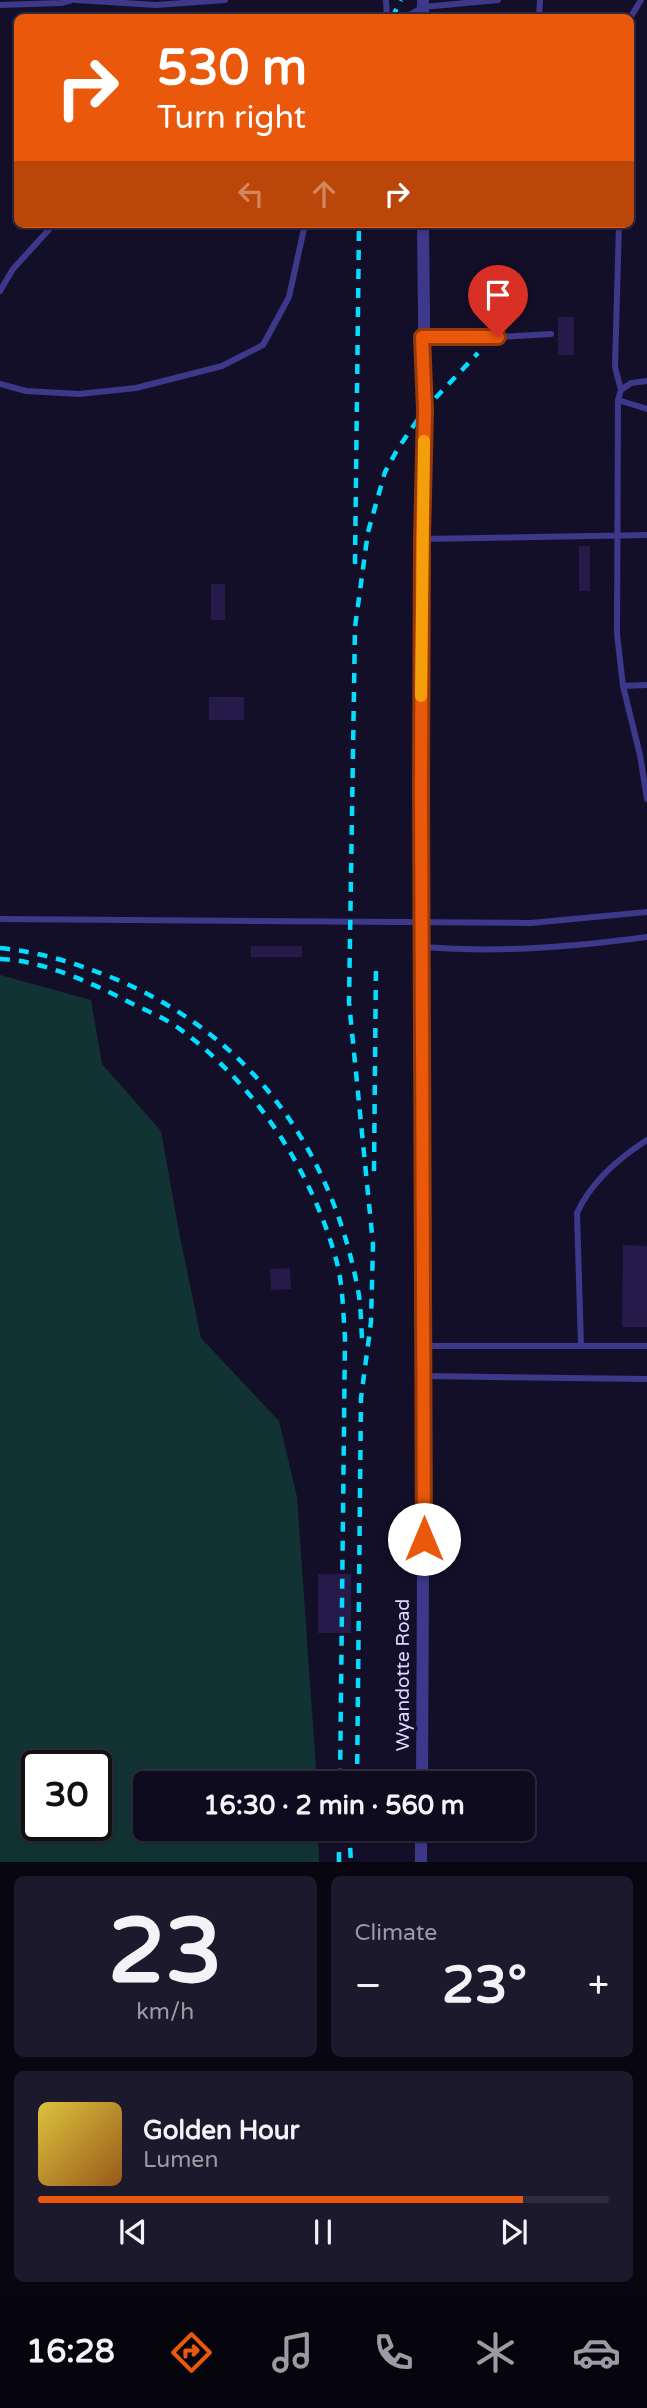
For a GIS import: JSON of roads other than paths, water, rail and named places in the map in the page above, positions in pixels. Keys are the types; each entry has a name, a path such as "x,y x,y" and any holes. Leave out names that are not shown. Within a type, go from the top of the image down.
{"street":[{"name":"Wyandotte Road","path":"422,1771 425,1376 422,947 422,539 425,410 422,337 423,228"},
{"path":"421,1841 421,1862"}],"lane":[{"path":"0,5 61,3 74,0 156,5 225,0"},
{"path":"423,8 498,0"},
{"path":"0,291 13,269 50,228"},
{"path":"0,384 26,391 79,394 136,388 222,366 262,345 289,297 303,228"},
{"path":"620,228 615,367 621,390 618,400 617,634 623,686 640,755 647,799"},
{"path":"422,337 551,334"},
{"path":"621,390 631,383 647,381"},
{"path":"618,400 647,409"},
{"path":"422,539 647,535"},
{"path":"623,686 647,685"},
{"path":"0,919 531,923 647,912"},
{"path":"422,947 470,951 568,947 647,937"},
{"path":"581,1346 577,1213 584,1198 622,1157 647,1140"},
{"path":"424,1346 647,1346"},
{"path":"425,1376 647,1378"}],"railway":[{"path":"394,14 401,0"},
{"path":"355,564 359,228"},
{"path":"357,1771 361,1398 371,1322 373,1244 349,1002 355,627 368,532 385,472 425,409 478,353"},
{"path":"0,948 57,959 113,978 161,1002 205,1030 243,1064 276,1101 304,1143 327,1189 345,1238 358,1290 362,1338"},
{"path":"0,959 31,963 96,986 171,1023 205,1049 255,1101 276,1130 295,1161 325,1225 340,1278 345,1338 340,1771"},
{"path":"374,1171 376,963"},
{"path":"339,1841 339,1862"},
{"path":"350,1841 351,1862"}]}
